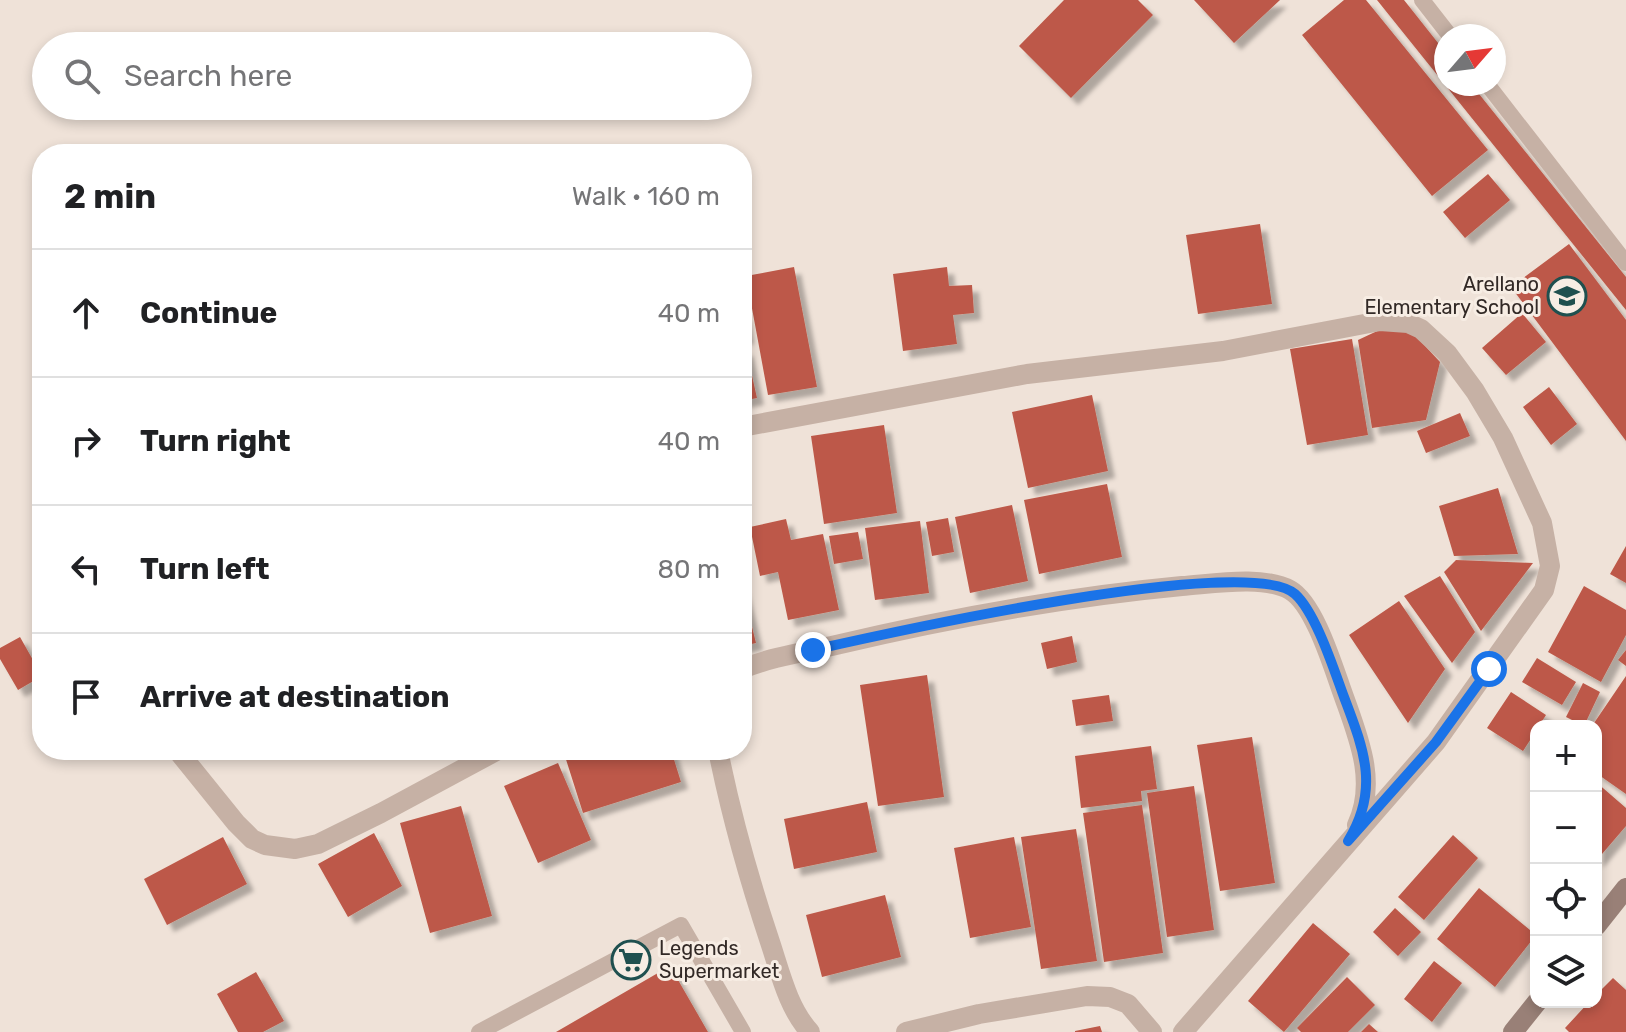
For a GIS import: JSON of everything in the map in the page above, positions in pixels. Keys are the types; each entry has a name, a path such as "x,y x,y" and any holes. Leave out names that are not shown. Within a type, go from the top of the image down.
{"main road":[{"path":"1602,918 1626,888"},
{"path":"1513,1032 1532,1008"}],"street":[{"path":"752,425 1027,374 1223,351 1380,321 1408,323 1421,329 1447,353 1475,391 1526,483 1542,523 1550,566 1544,590 1436,742 1183,1032"},
{"path":"752,667 924,624 1041,603 1189,586 1274,584 1295,594 1312,619 1365,762 1365,805 1348,841"},
{"path":"185,760 252,839 265,845 295,849 318,844 479,760"},
{"path":"720,760 739,845 755,896 795,1012 810,1032"},
{"path":"906,1032 979,1014 1087,996 1110,997 1128,1004 1152,1032"}],"lane":[{"path":"1422,0 1441,24"},
{"path":"1496,96 1626,263"},
{"path":"479,1032 681,925 743,1032"}],"building":[{"path":"1064,0 1138,0 1153,15 1071,98 1019,46"},
{"path":"1194,0 1280,0 1234,43"},
{"path":"1344,0 1366,0 1434,84 1434,96 1444,96 1488,150 1432,196 1302,35"},
{"path":"1377,0 1404,0 1434,38 1434,71"},
{"path":"1454,96 1481,96 1626,277 1626,310"},
{"path":"1488,174 1510,200 1465,238 1443,212"},
{"path":"1260,224 1272,304 1198,314 1186,235"},
{"path":"1569,244 1626,320 1626,441 1511,287"},
{"path":"794,267 817,387 768,395 752,308 752,275"},
{"path":"947,267 949,286 972,285 974,313 953,315 957,344 903,351 893,274"},
{"path":"1522,313 1546,342 1506,375 1482,348"},
{"path":"1390,325 1413,333 1440,362 1426,420 1372,428 1358,340"},
{"path":"1352,339 1368,435 1307,445 1290,349"},
{"path":"752,376 757,398 752,399"},
{"path":"1549,387 1577,424 1551,445 1523,407"},
{"path":"1092,395 1108,471 1028,488 1012,412"},
{"path":"1460,413 1470,436 1426,453 1417,431"},
{"path":"884,425 897,513 824,524 811,436"},
{"path":"1107,484 1122,557 1039,574 1024,500"},
{"path":"1498,488 1518,554 1454,556 1439,506"},
{"path":"1012,505 1028,581 970,593 955,517"},
{"path":"948,518 954,552 932,556 926,522"},
{"path":"786,519 791,540 823,534 839,610 788,620 778,572 760,576 752,527"},
{"path":"920,521 929,593 875,600 865,528"},
{"path":"858,532 863,559 834,564 829,536"},
{"path":"1626,546 1626,583 1610,574"},
{"path":"1456,560 1533,563 1481,631 1444,572"},
{"path":"1440,576 1475,632 1452,663 1404,596"},
{"path":"1584,586 1626,610 1626,635 1601,682 1548,652"},
{"path":"1399,601 1445,669 1408,723 1349,635"},
{"path":"1072,636 1077,662 1047,669 1041,643"},
{"path":"20,637 32,658 32,682 18,690 0,659 0,648"},
{"path":"1626,650 1626,666 1618,660"},
{"path":"1537,658 1576,682 1562,705 1522,682"},
{"path":"927,675 944,797 878,806 860,685"},
{"path":"1626,676 1626,794 1602,777 1602,720 1596,720"},
{"path":"1583,683 1600,692 1587,720 1566,717"},
{"path":"1511,692 1546,715 1543,720 1530,720 1530,740 1523,751 1487,728"},
{"path":"1109,695 1113,721 1076,726 1072,700"},
{"path":"1252,737 1275,883 1220,891 1197,745"},
{"path":"1151,746 1157,789 1141,791 1142,801 1081,808 1075,756"},
{"path":"566,760 674,760 681,782 583,813"},
{"path":"558,763 591,840 538,863 504,786"},
{"path":"1194,786 1214,930 1167,937 1147,793"},
{"path":"1602,787 1626,808 1626,826 1602,854"},
{"path":"867,802 877,852 794,869 784,819"},
{"path":"1142,805 1163,953 1104,962 1083,813"},
{"path":"461,806 492,916 430,933 400,823"},
{"path":"1076,829 1097,961 1041,969 1021,837"},
{"path":"374,833 402,886 348,917 318,864"},
{"path":"1453,835 1478,858 1424,920 1398,897"},
{"path":"223,837 247,884 167,925 144,879"},
{"path":"1014,837 1031,927 970,938 954,848"},
{"path":"1479,888 1530,930 1530,943 1495,987 1437,939"},
{"path":"885,895 901,957 822,977 806,915"},
{"path":"1395,908 1421,932 1398,956 1373,932"},
{"path":"1313,923 1350,954 1284,1032 1248,1001"},
{"path":"1434,961 1462,983 1432,1022 1404,999"},
{"path":"670,966 708,1032 556,1032"},
{"path":"256,972 284,1021 263,1032 238,1032 217,994"},
{"path":"1347,977 1375,1005 1348,1032 1301,1032 1297,1028"},
{"path":"1613,978 1626,990 1626,1032 1569,1032 1565,1028 1583,1008 1602,1008 1602,989"},
{"path":"1369,1024 1378,1032 1361,1032"},
{"path":"1100,1026 1102,1032 1075,1032 1075,1031"}],"place":[{"name":"Arellano Elementary School","path":"1567,296"},
{"name":"Legends Supermarket","path":"631,960"}],"route":[{"path":"813,650 924,624 1121,592 1229,583 1274,584 1287,588 1303,603 1312,619 1365,762 1365,805 1348,841 1436,742 1489,669"}]}
